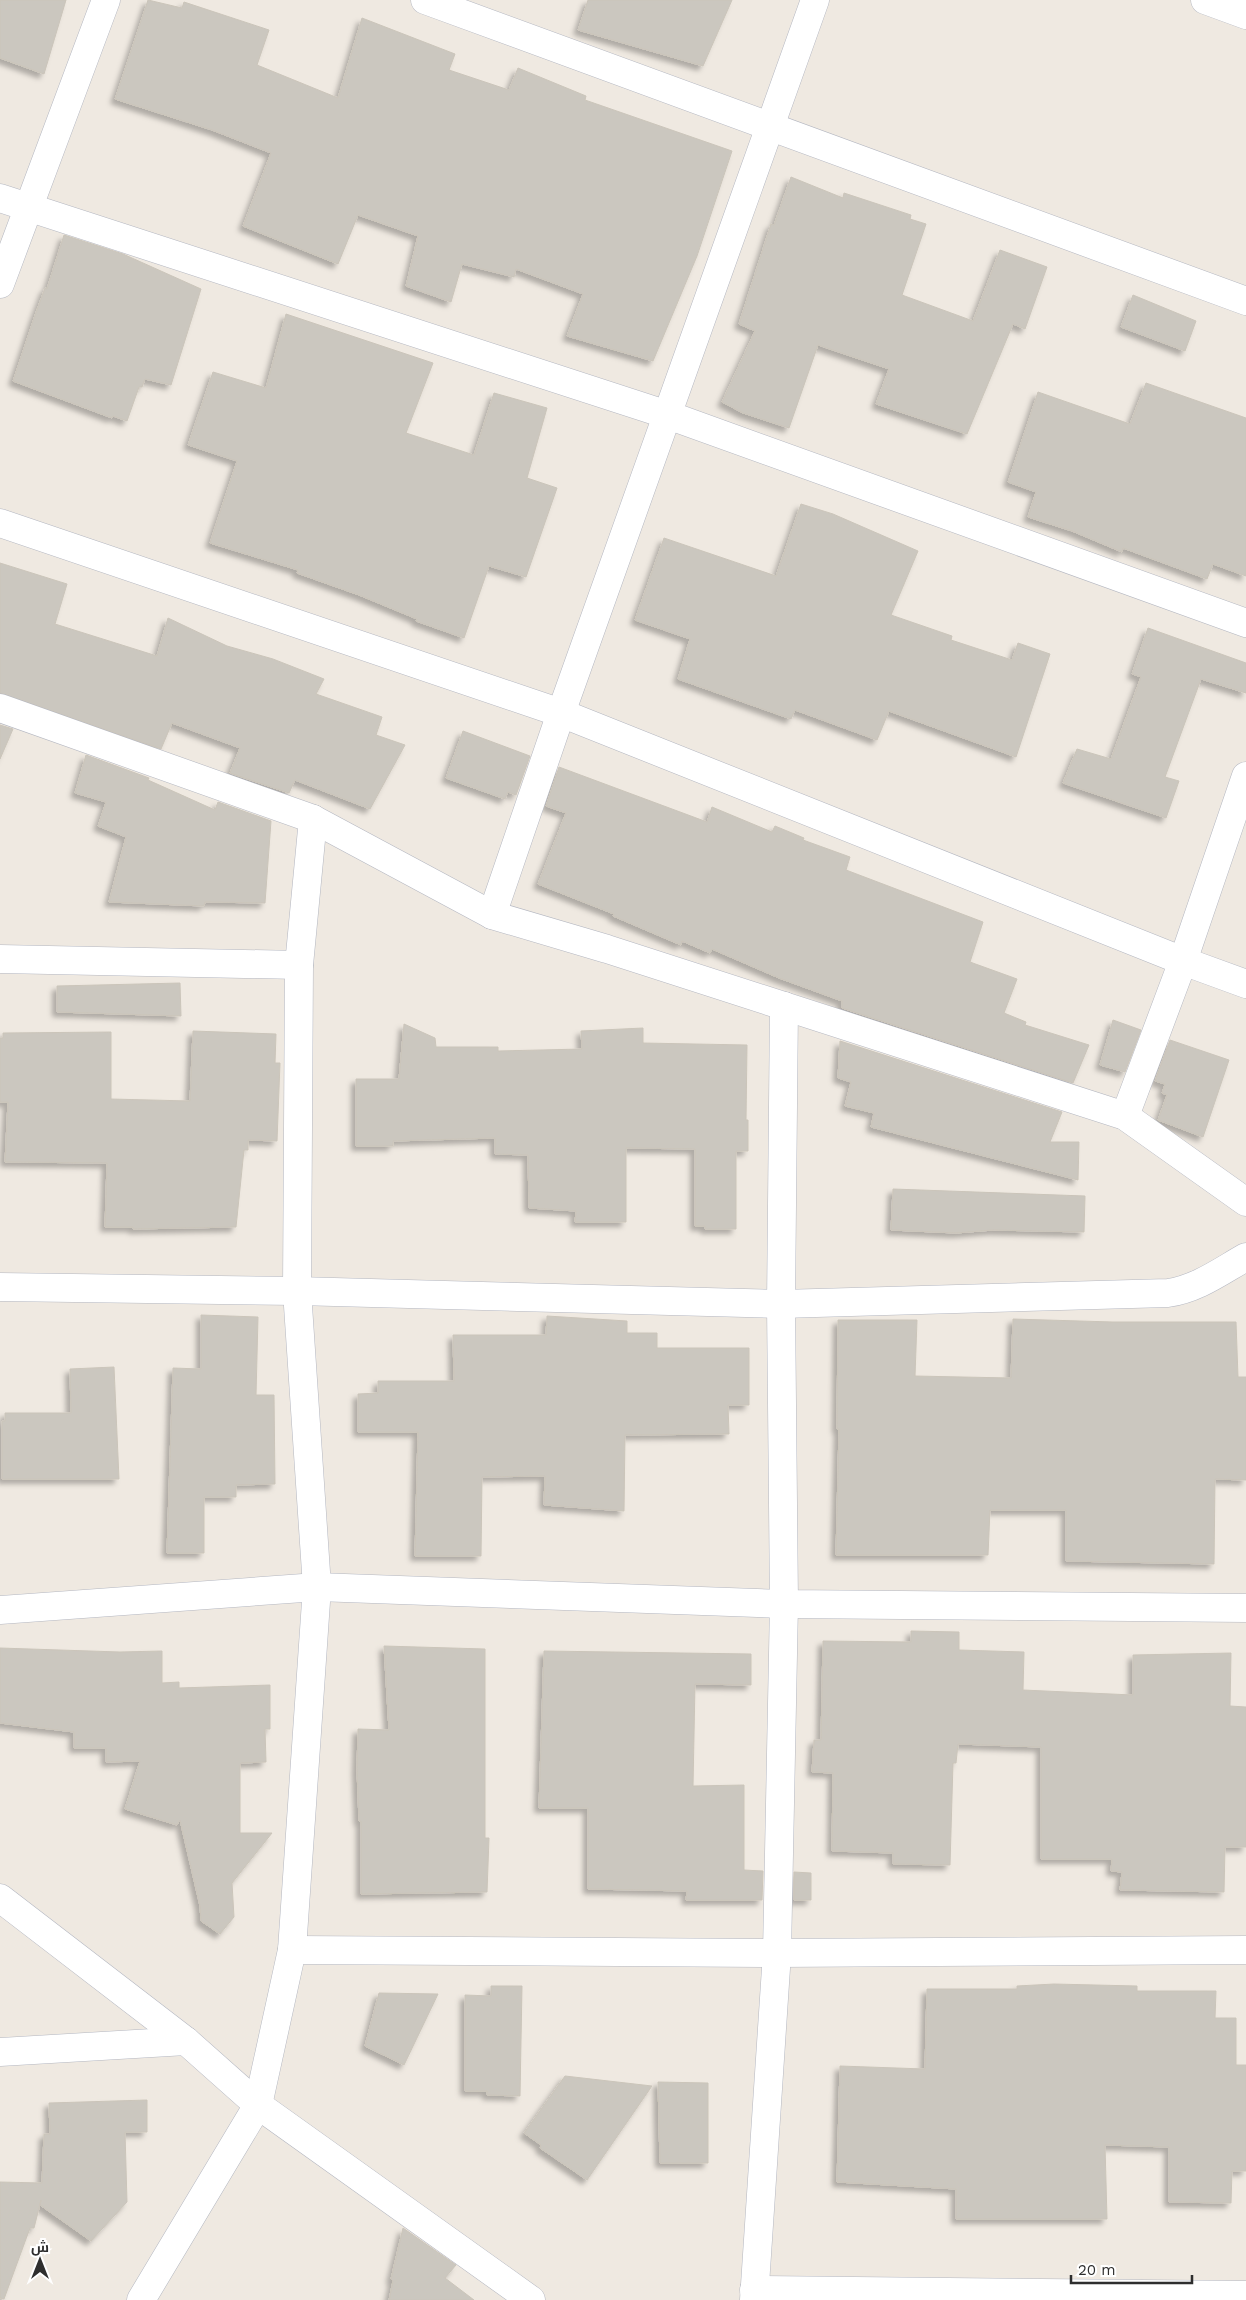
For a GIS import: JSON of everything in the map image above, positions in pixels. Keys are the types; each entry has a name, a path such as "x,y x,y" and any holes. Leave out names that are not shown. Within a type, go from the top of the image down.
{"street":[{"path":"0,284 106,0"},
{"path":"426,0 1246,301"},
{"path":"492,915 561,713 815,0"},
{"path":"1205,0 1246,15"},
{"path":"0,198 668,415 1246,623"},
{"path":"0,523 561,713 1182,961 1246,984"},
{"path":"0,708 314,820 492,915 784,1006 1126,1116 1246,1202"},
{"path":"1126,1116 1246,776"},
{"path":"141,2300 258,2105 292,1950 317,1587 297,1291 299,965 314,820"},
{"path":"0,959 299,965"},
{"path":"784,1006 781,1304 784,1604 777,1953 754,2295 1246,2295"},
{"path":"0,1287 297,1291 781,1304 1168,1293 1185,1290 1197,1285 1246,1257"},
{"path":"0,1610 317,1587 784,1604 1246,1608"},
{"path":"0,1898 186,2041 258,2105 531,2300"},
{"path":"292,1950 777,1953 1246,1950"},
{"path":"0,2052 186,2041"}],"building":[{"path":"0,0 66,0 44,74 0,58"},
{"path":"148,0 182,8 184,2 269,30 257,65 338,98 362,18 455,54 449,70 509,90 518,68 586,96 585,100 732,151 697,256 653,361 567,336 583,294 516,269 514,277 462,264 451,302 406,286 418,236 358,215 338,264 243,226 271,153 212,130 115,99"},
{"path":"588,0 732,0 703,66 578,30"},
{"path":"791,177 843,198 844,193 911,215 910,219 926,224 902,295 973,321 1000,250 1047,267 1025,329 1013,324 967,434 876,404 889,369 818,345 789,428 743,413 722,402 755,331 739,324 771,224 774,225"},
{"path":"64,235 123,254 201,289 171,385 145,379 142,387 139,387 127,421 113,416 112,418 13,381 45,288 47,289"},
{"path":"1133,295 1196,321 1185,351 1121,327"},
{"path":"286,314 433,363 406,433 474,455 494,393 547,408 527,478 557,488 526,577 489,566 464,638 416,621 417,619 359,595 297,573 298,570 210,543 237,461 188,445 213,372 266,388"},
{"path":"1146,383 1246,418 1246,576 1213,564 1207,579 1123,548 1122,552 1072,531 1028,517 1036,492 1008,482 1038,392 1130,424"},
{"path":"801,504 833,514 918,551 891,615 952,636 951,640 1012,660 1018,643 1050,654 1016,757 889,711 877,740 795,710 791,719 678,679 690,639 635,620 664,538 776,576"},
{"path":"0,563 67,584 55,624 157,656 168,618 227,646 273,659 324,679 316,694 382,717 376,735 405,745 370,809 295,780 289,793 230,773 240,748 172,723 161,749 0,693"},
{"path":"1148,628 1246,663 1246,693 1201,679 1165,777 1179,781 1166,818 1063,783 1077,749 1111,759 1141,677 1132,674"},
{"path":"0,725 13,729 0,759"},
{"path":"463,731 530,756 516,795 508,792 505,799 446,778"},
{"path":"86,755 149,778 148,780 215,810 218,802 271,821 265,903 205,902 204,906 109,902 126,837 98,826 106,802 75,793"},
{"path":"559,767 707,822 712,807 772,832 775,826 804,838 803,840 850,857 846,870 983,922 970,962 1017,979 1004,1013 1026,1022 1025,1025 1089,1045 1073,1083 842,1008 842,1001 779,978 712,949 710,953 682,941 681,945 613,916 614,914 538,884 566,813 546,806"},
{"path":"180,983 181,1016 57,1012 57,986"},
{"path":"1113,1020 1141,1030 1125,1072 1100,1065"},
{"path":"404,1024 435,1038 436,1047 498,1047 498,1051 582,1049 581,1031 643,1028 643,1043 747,1045 746,1120 748,1120 748,1151 736,1151 736,1229 705,1229 705,1226 695,1226 695,1149 626,1148 626,1222 575,1222 576,1211 529,1208 528,1155 495,1154 495,1138 393,1141 393,1146 356,1146 356,1079 399,1079"},
{"path":"193,1031 276,1034 275,1063 280,1063 277,1141 248,1140 248,1150 244,1150 236,1227 133,1229 133,1227 105,1227 107,1163 5,1162 8,1102 0,1102 0,1038 3,1038 3,1033 111,1032 111,1099 190,1101"},
{"path":"1170,1040 1229,1060 1203,1137 1158,1120 1167,1095 1162,1093 1165,1084 1155,1081"},
{"path":"840,1041 1062,1112 1050,1142 1079,1142 1078,1180 871,1127 874,1113 845,1106 851,1082 838,1078"},
{"path":"893,1189 1085,1196 1084,1232 993,1230 956,1233 891,1230"},
{"path":"201,1315 258,1317 256,1395 274,1395 275,1484 236,1485 236,1497 204,1497 204,1553 167,1553 173,1368 201,1369"},
{"path":"547,1316 627,1321 627,1333 657,1333 657,1348 749,1348 749,1405 728,1405 729,1434 625,1435 624,1511 544,1505 545,1476 482,1477 481,1556 415,1556 418,1432 358,1432 358,1394 378,1393 378,1381 454,1381 453,1335 546,1335"},
{"path":"1013,1319 1113,1322 1236,1322 1238,1377 1246,1377 1246,1480 1215,1479 1214,1564 1066,1561 1066,1510 990,1510 988,1555 836,1555 839,1429 837,1429 838,1320 917,1320 915,1376 1011,1378"},
{"path":"114,1367 119,1479 2,1479 2,1421 5,1421 5,1413 71,1413 70,1369"},
{"path":"911,1631 959,1632 959,1650 1024,1652 1023,1690 1133,1695 1133,1655 1231,1653 1230,1706 1246,1707 1246,1847 1225,1847 1224,1892 1120,1890 1122,1872 1111,1871 1112,1859 1041,1859 1041,1747 958,1744 956,1763 953,1763 950,1865 893,1864 893,1853 832,1851 833,1773 812,1772 814,1740 821,1740 823,1641 911,1642"},
{"path":"384,1646 485,1649 485,1838 489,1838 487,1892 361,1894 361,1821 359,1821 357,1770 358,1729 389,1730"},
{"path":"0,1648 120,1652 162,1651 162,1683 179,1682 179,1688 270,1685 270,1729 265,1729 266,1762 241,1763 240,1766 240,1833 272,1833 232,1883 234,1917 220,1934 201,1921 200,1906 180,1820 177,1825 125,1809 140,1761 106,1762 106,1748 74,1748 74,1732 0,1723"},
{"path":"544,1651 751,1654 751,1685 695,1684 693,1786 744,1785 744,1870 763,1871 762,1900 686,1900 687,1891 588,1889 588,1808 539,1808"},
{"path":"794,1872 811,1873 811,1900 794,1900"},
{"path":"1054,1984 1137,1986 1137,1991 1216,1991 1215,2018 1236,2018 1236,2065 1246,2065 1246,2171 1232,2171 1231,2203 1169,2202 1169,2147 1105,2145 1107,2219 956,2219 956,2189 837,2182 840,2066 925,2069 927,1989 1017,1989 1017,1986"},
{"path":"491,1986 522,1986 520,2096 487,2095 487,2091 465,2091 465,1995 491,1996"},
{"path":"379,1993 438,1994 404,2065 365,2046"},
{"path":"565,2076 652,2086 587,2180 540,2148 541,2145 524,2133"},
{"path":"658,2082 708,2083 708,2163 660,2163"},
{"path":"147,2100 147,2132 125,2132 127,2202 91,2241 40,2205 41,2200 34,2228 30,2228 4,2299 0,2298 0,2182 42,2183 44,2134 50,2134 49,2103"},
{"path":"403,2228 456,2265 445,2278 474,2300 389,2300 393,2281 391,2279"}]}
